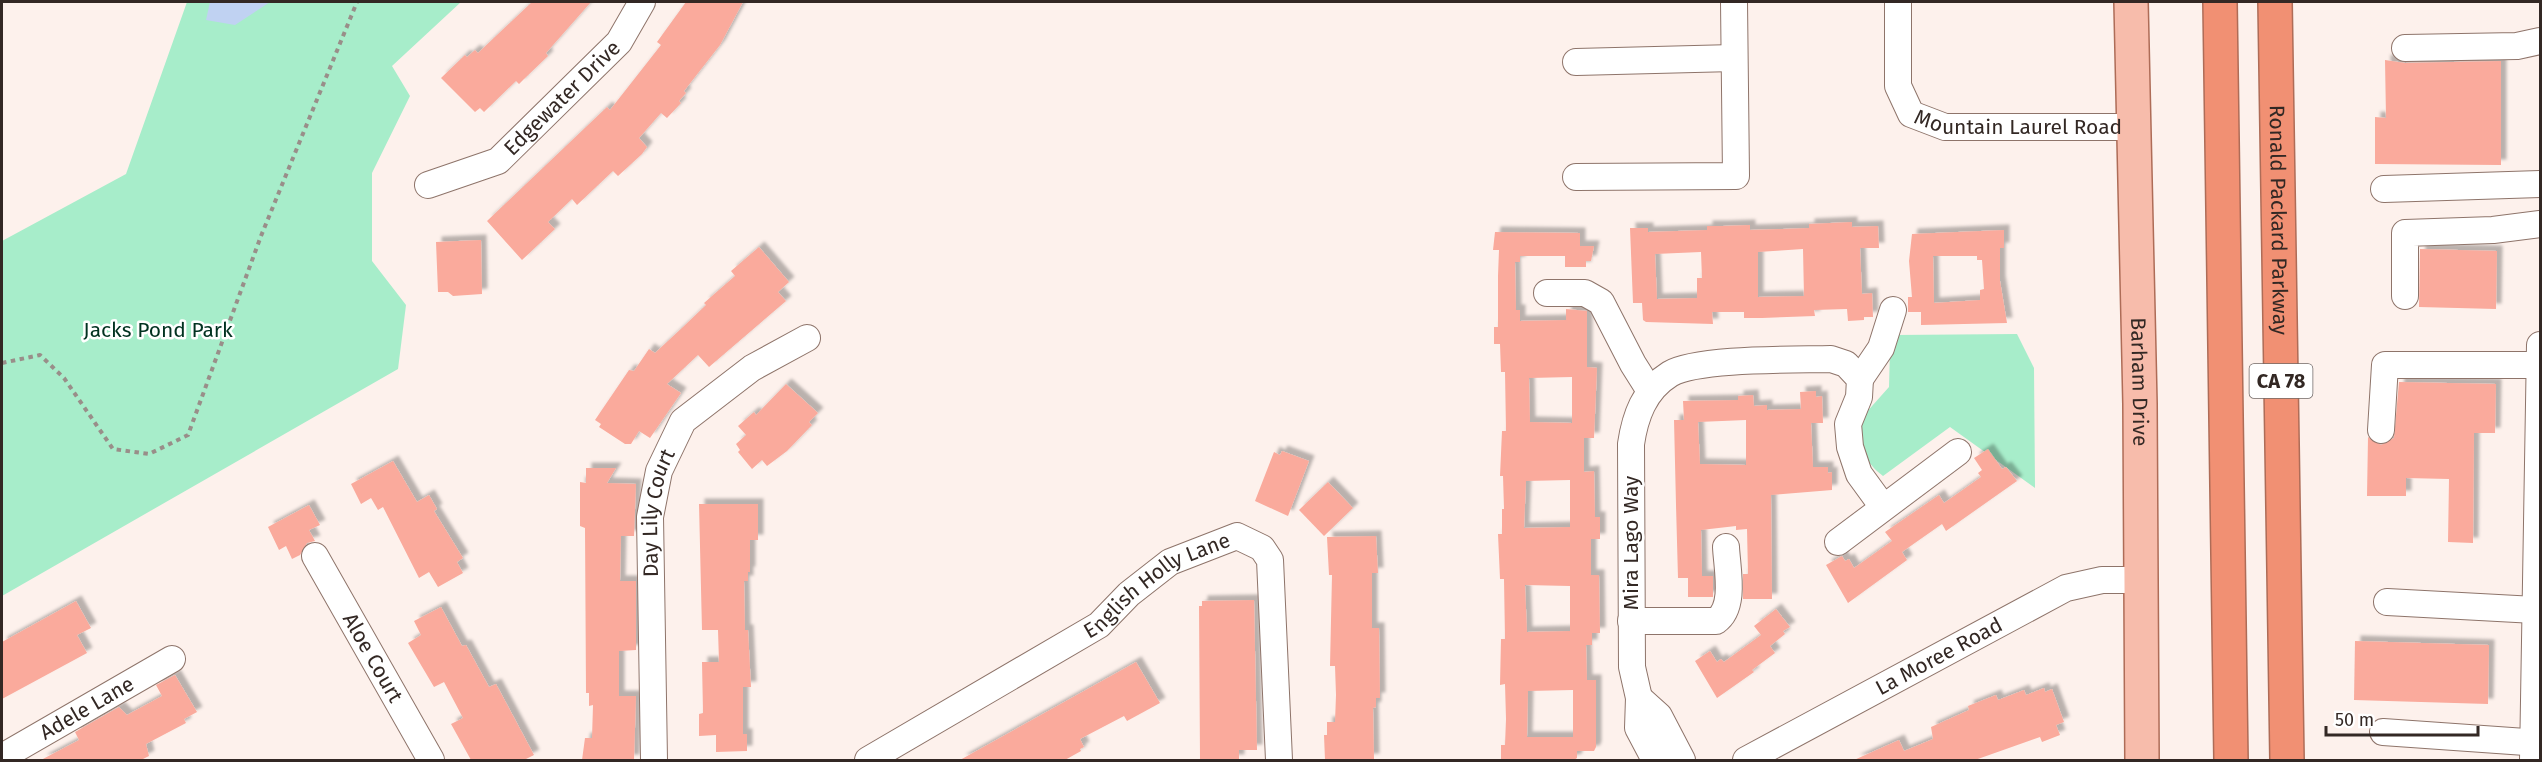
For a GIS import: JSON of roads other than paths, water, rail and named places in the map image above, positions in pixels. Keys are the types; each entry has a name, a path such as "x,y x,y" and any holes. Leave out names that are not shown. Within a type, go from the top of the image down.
{"highway":[{"name":"CA 78","path":"2220,2 2231,760"},
{"name":"Ronald Packard Parkway","path":"2275,2 2287,760"}],"main road":[{"name":"Barham Drive","path":"2131,2 2142,760"}],"street":[{"name":"Edgewater Drive","path":"428,185 498,161 619,42 642,2"},
{"path":"1576,177 1736,176 1734,2"},
{"name":"Mountain Laurel Road","path":"1898,2 1898,86 1911,114 1945,127 2133,127"},
{"path":"2405,48 2517,46 2541,41"},
{"path":"1576,62 1734,58"},
{"path":"2384,189 2541,184"},
{"path":"2405,296 2405,233 2493,230 2541,224"},
{"path":"1547,293 1585,293 1601,302 1633,364 1650,391"},
{"path":"1883,507 1859,474 1850,447 1848,424 1860,397 1860,379 1881,348 1893,310"},
{"name":"Day Lily Court","path":"654,760 650,518 659,471 683,421 752,368 807,338"},
{"path":"2383,732 2535,749 2537,691 2535,610 2541,345"},
{"name":"Mira Lago Way","path":"1655,760 1638,728 1639,698 1632,668 1631,444 1635,416 1650,391 1670,374 1700,364 1831,358 1846,364 1860,379"},
{"path":"2381,430 2385,365 2540,365"},
{"path":"1838,542 1958,452"},
{"name":"English Holly Lane","path":"868,760 1099,624 1129,594 1170,562 1237,536 1262,548 1270,560 1279,760"},
{"path":"1631,621 1716,621 1724,616 1728,603 1726,548"},
{"name":"Aloe Court","path":"315,556 431,760"},
{"name":"La Moree Road","path":"1746,760 2066,588 2103,580 2140,580"},
{"path":"2387,602 2535,610"},
{"name":"Adele Lane","path":"2,758 172,659"},
{"path":"1639,698 1659,716 1683,760"}],"water":[{"path":"210,2 270,2 235,25 206,20"}],"park label":[{"name":"Jacks Pond Park","path":"158,330"}]}
